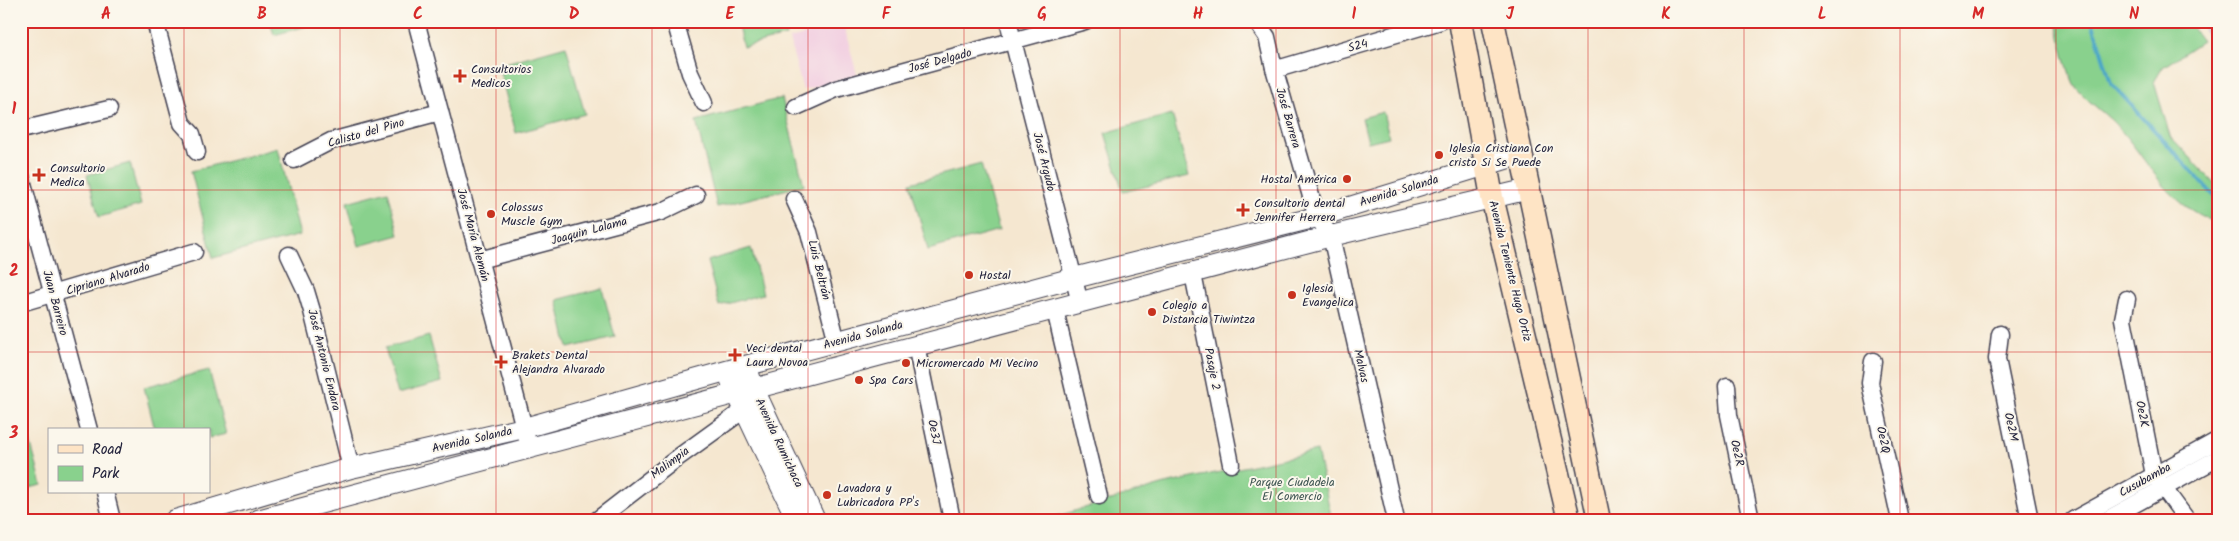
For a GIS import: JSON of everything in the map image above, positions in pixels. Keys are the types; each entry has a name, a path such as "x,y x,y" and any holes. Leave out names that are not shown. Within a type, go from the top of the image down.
{"main road":[{"name":"Avenida Teniente Hugo Ortiz","path":"1460,21 1492,197 1569,520"},
{"path":"1493,21 1599,520"}],"street":[{"path":"155,21 182,123 192,134 197,152"},
{"path":"675,21 690,73 704,103"},
{"name":"José Argudo","path":"1008,21 1080,304"},
{"name":"José Delgado","path":"796,107 836,89 1085,21"},
{"name":"José Barrera","path":"1256,21 1268,37 1274,68 1317,217"},
{"name":"S24","path":"1274,68 1441,21"},
{"name":"José María Alemán","path":"417,22 529,448"},
{"path":"21,130 109,109"},
{"name":"Calisto del Pino","path":"294,160 331,141 440,112"},
{"name":"Avenida Solanda","path":"175,520 351,468 524,428 746,365 1074,278 1317,217 1522,154"},
{"name":"Juan Barreiro","path":"21,176 29,233 53,296 88,428"},
{"name":"Avenida Solanda","path":"258,520 529,448 745,396 916,345 1080,304 1331,236 1529,189"},
{"name":"Joaquin Lalama","path":"479,260 661,212 696,194"},
{"name":"Luis Beltrán","path":"794,199 809,232 837,342"},
{"name":"Malvas","path":"1317,217 1331,236 1396,520"},
{"name":"Cipriano Alvarado","path":"21,304 53,296 194,252"},
{"name":"José Antonio Endara","path":"289,255 306,291 312,311 351,468"},
{"name":"Pasaje 2","path":"1193,274 1231,464"},
{"name":"Oe2K","path":"2127,299 2123,319 2160,481 2187,520"},
{"path":"1055,310 1098,496"},
{"name":"Oe2M","path":"2000,334 1997,359 2030,520"},
{"name":"Oe3J","path":"916,345 952,520"},
{"name":"Oe2Q","path":"1873,361 1870,383 1900,520"},
{"name":"Avenida Rumichaca","path":"746,365 745,396 798,520"},
{"name":"Avenida Rumichaca","path":"726,371 745,396 815,520"},
{"name":"Oe2R","path":"1727,386 1729,415 1751,520"},
{"name":"Malimpia","path":"597,520 680,456 745,396"},
{"name":"Cusubamba","path":"2112,518 2218,440"},
{"name":"Cusubamba","path":"2073,520 2160,481 2218,458"},
{"path":"106,494 112,520"}],"shaded area":[{"path":"2198,21 2218,21 2218,34 2208,39"},
{"path":"844,25 857,75 803,90 789,39"}],"green space":[{"path":"270,21 325,21 274,35"},
{"path":"737,21 782,21 786,36 743,47"},
{"path":"2057,21 2187,21 2202,41 2163,67 2154,82 2170,136 2218,187 2218,223 2200,215 2171,194 2115,124 2077,89 2066,61"},
{"path":"566,46 585,114 516,133 498,65"},
{"path":"782,98 804,185 717,207 696,121"},
{"path":"1383,112 1389,137 1368,142 1362,118"},
{"path":"1172,114 1189,176 1123,192 1105,133"},
{"path":"278,148 300,235 213,258 191,171"},
{"path":"130,163 141,205 99,217 87,175"},
{"path":"981,164 999,230 928,250 910,183"},
{"path":"388,191 399,235 359,246 347,202"},
{"path":"751,248 763,294 719,306 707,261"},
{"path":"602,288 615,337 568,348 557,300"},
{"path":"429,336 442,382 398,394 385,348"},
{"path":"209,370 226,434 210,438 210,428 154,428 144,387"},
{"path":"21,419 24,419 42,485 21,490"},
{"name":"Parque Ciudadela El Comercio","path":"1317,451 1332,520 1044,520 1165,484"}],"waterway":[{"path":"2092,21 2111,83 2218,200"}],"place":[{"name":"Consultorios Medicos","path":"460,76"},
{"name":"Iglesia Cristiana Con cristo Si Se Puede","path":"1439,155"},
{"name":"Consultorio Medica","path":"39,175"},
{"name":"Hostal América","path":"1347,179"},
{"name":"Consultorio dental Jennifer Herrera","path":"1243,210"},
{"name":"Colossus Muscle Gym","path":"491,214"},
{"name":"Hostal","path":"969,275"},
{"name":"Iglesia Evangelica","path":"1292,295"},
{"name":"Colegio a Distancia Tiwintza","path":"1152,312"},
{"name":"Veci dental Laura Novoa","path":"735,355"},
{"name":"Brakets Dental Alejandra Alvarado","path":"501,362"},
{"name":"Micromercado Mi Vecino","path":"906,363"},
{"name":"Spa Cars","path":"859,380"},
{"name":"Lavadora y Lubricadora PP's","path":"827,495"}]}
